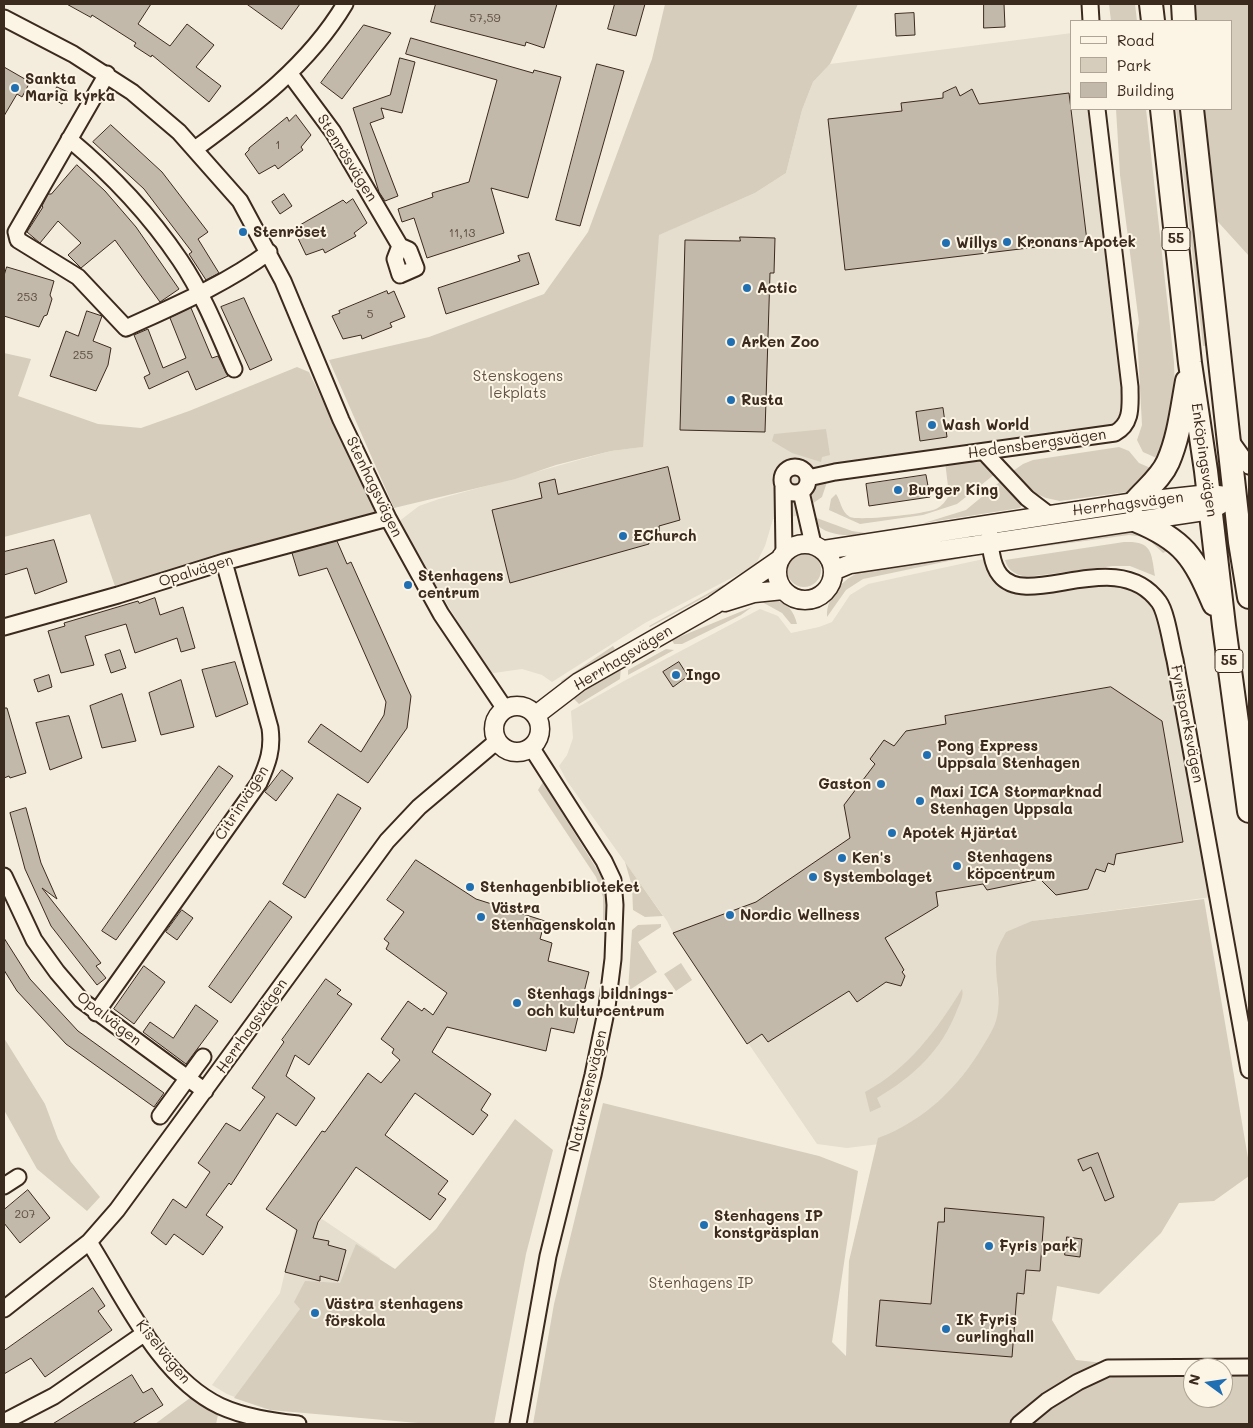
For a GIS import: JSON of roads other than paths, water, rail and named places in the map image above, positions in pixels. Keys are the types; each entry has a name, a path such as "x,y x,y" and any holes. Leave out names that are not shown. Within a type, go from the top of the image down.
{"main road":[{"path":"1151,4 1153,20"},
{"path":"1183,4 1184,20"},
{"name":"Enköpingsvägen","path":"1162,110 1190,363 1210,502 1224,626 1249,811"},
{"name":"Enköpingsvägen","path":"1192,110 1230,440 1242,496 1240,542 1249,597"},
{"path":"1190,363 1179,426 1168,462 1135,511 1186,552 1200,572 1224,626"}],"street":[{"path":"196,150 256,104 290,74 318,42 345,4"},
{"path":"1090,4 1091,20"},
{"name":"Stenhagsvägen","path":"4,18 107,74 132,92 196,150 240,201 269,252 341,420 388,518 441,614 505,709"},
{"path":"107,74 16,232 18,240 78,277 126,328 199,293 252,264 269,252"},
{"name":"Stenrösvägen","path":"290,74 333,132 400,246"},
{"name":"Hedensbergsvägen","path":"808,478 843,471 1116,433 1124,428 1129,419 1130,387 1096,110"},
{"path":"69,139 91,157 142,210 180,260 199,293 234,369"},
{"path":"1230,440 1249,466"},
{"path":"984,452 1027,498 1048,514"},
{"path":"783,487 790,492 801,492 807,485 808,478 799,468 790,468 782,476 782,556 776,569 783,590 799,600 809,600 820,597 829,587 833,571 830,558 818,547 801,492"},
{"name":"Herrhagsvägen","path":"833,571 850,564 990,533 1242,496"},
{"name":"Herrhagsvägen","path":"818,547 990,533 1048,514 1135,511"},
{"name":"Opalvägen","path":"4,627 224,562 388,518"},
{"name":"Fyrisparksvägen","path":"990,533 999,575 1010,584 1027,586 1103,576 1124,578 1150,591 1160,604 1175,660 1249,1070"},
{"path":"782,556 800,544 818,547"},
{"name":"Herrhagsvägen","path":"536,715 579,682 714,605 782,556"},
{"name":"Citrinvägen","path":"96,1013 258,783 269,760 272,741 270,728 224,562"},
{"name":"Herrhagsvägen","path":"714,605 754,593 783,590"},
{"path":"511,706 525,707 536,715 540,732 531,747 516,752 509,750 497,741 494,727 500,714 505,709 511,706"},
{"name":"Herrhagsvägen","path":"4,1309 89,1242 116,1210 205,1091 331,914 387,841 419,807 497,741"},
{"name":"Naturstensvägen","path":"518,1424 548,1256 593,1075 607,1007 615,905 613,880 604,861 531,747"},
{"name":"Opalvägen","path":"4,876 34,940 61,978 96,1013 205,1091"},
{"path":"160,1116 203,1057"},
{"path":"4,1186 18,1177"},
{"name":"Kiselvägen","path":"89,1242 145,1333 184,1382 220,1406 272,1423 298,1424"},
{"path":"4,1422 54,1396 145,1333"},
{"path":"1019,1424 1047,1401 1078,1382 1108,1368 1249,1367"}],"place":[{"name":"Sankta Maria kyrka","path":"15,88"},
{"name":"Stenröset","path":"243,232"},
{"name":"Kronans Apotek","path":"1007,242"},
{"name":"Willys","path":"946,243"},
{"name":"Actic","path":"747,288"},
{"name":"Arken Zoo","path":"731,342"},
{"name":"Rusta","path":"731,400"},
{"name":"Wash World","path":"932,425"},
{"name":"Burger King","path":"898,490"},
{"name":"EChurch","path":"623,536"},
{"name":"Stenhagens centrum","path":"408,585"},
{"name":"Ingo","path":"676,675"},
{"name":"Pong Express Uppsala Stenhagen","path":"927,755"},
{"name":"Gaston","path":"881,784"},
{"name":"Maxi ICA Stormarknad Stenhagen Uppsala","path":"920,801"},
{"name":"Apotek Hjärtat","path":"892,833"},
{"name":"Ken's","path":"842,858"},
{"name":"Stenhagens köpcentrum","path":"957,866"},
{"name":"Systembolaget","path":"813,877"},
{"name":"Stenhagenbiblioteket","path":"470,887"},
{"name":"Nordic Wellness","path":"730,915"},
{"name":"Västra Stenhagenskolan","path":"481,917"},
{"name":"Stenhags bildnings- och kulturcentrum","path":"517,1003"},
{"name":"Stenhagens IP konstgräsplan","path":"704,1225"},
{"name":"Fyris park","path":"989,1246"},
{"name":"Västra stenhagens förskola","path":"315,1313"},
{"name":"IK Fyris curlinghall","path":"946,1329"}],"park label":[{"name":"Stenskogens lekplats","path":"518,384"},
{"name":"Stenhagens IP","path":"701,1283"}]}
